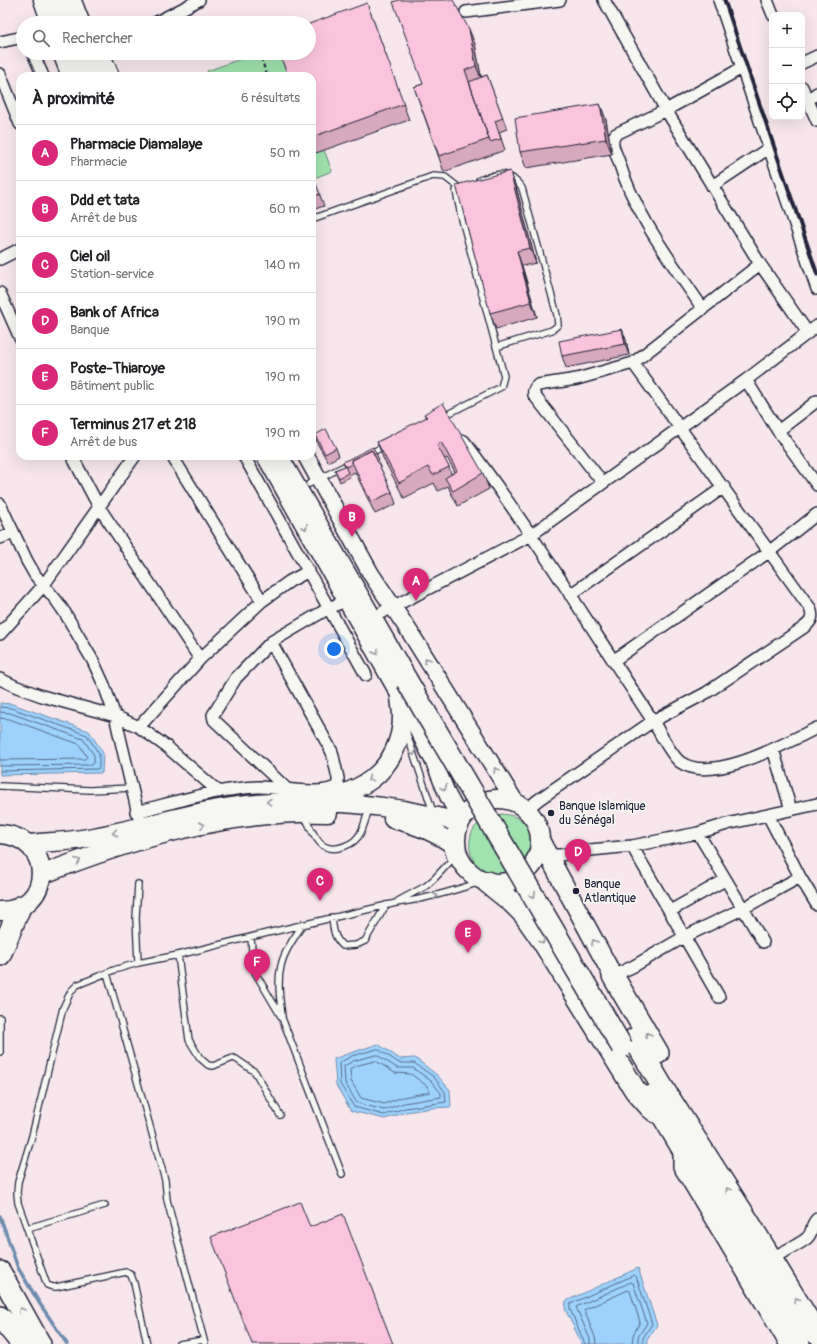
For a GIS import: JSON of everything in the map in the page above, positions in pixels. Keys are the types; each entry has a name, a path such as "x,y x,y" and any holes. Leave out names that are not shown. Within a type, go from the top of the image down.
{"highway":[{"path":"55,0 61,16"},
{"path":"70,0 76,16"},
{"path":"76,60 80,72"},
{"path":"92,60 97,72"},
{"path":"280,460 377,616"},
{"path":"296,460 314,482 408,684 670,1114 772,1258 817,1333"},
{"path":"485,882 512,902 524,914 542,940 636,1090 651,1108 670,1114"},
{"path":"0,955 10,909"},
{"path":"613,976 656,1048 675,1090 670,1114 679,1143 799,1344"},
{"path":"0,1272 40,1344"},
{"path":"0,1317 22,1344"}],"main road":[{"path":"326,801 364,783 384,768 392,756 400,737 408,684"},
{"path":"446,838 471,808 481,802 493,799 505,799 521,806 534,819 539,830 542,851 613,976"},
{"path":"28,844 81,840 139,819 191,815 244,805 289,801 326,801 374,805 446,838 463,865 472,874 485,882 496,884 518,879 535,863 542,851"},
{"path":"41,875 93,855 167,833 237,819 304,813 367,815 410,823 446,838 457,834 462,820"},
{"path":"0,834 17,837 28,844 38,858 41,875 38,888 31,899 10,909"}],"street":[{"path":"42,0 48,16"},
{"path":"81,0 87,16"},
{"path":"168,16 199,0"},
{"path":"466,12 560,0"},
{"path":"604,0 666,110 712,186 760,264 808,333"},
{"path":"719,0 817,290"},
{"path":"767,0 772,12"},
{"path":"0,42 16,39"},
{"path":"805,62 817,56"},
{"path":"36,60 41,72"},
{"path":"64,60 68,72"},
{"path":"104,60 109,72"},
{"path":"703,309 650,230 638,209 620,166 612,142 613,137 616,134 666,110 742,68"},
{"path":"0,74 16,114"},
{"path":"808,101 817,93"},
{"path":"805,94 817,121"},
{"path":"712,186 769,148"},
{"path":"0,259 16,252"},
{"path":"603,483 534,395 533,391 535,387 538,385 578,379 633,363 760,264"},
{"path":"0,293 16,329"},
{"path":"377,616 531,535 746,380 817,326"},
{"path":"267,460 347,600 377,616 473,732 521,806 538,800 653,721 706,693 809,624 812,619 813,614 810,608 633,363"},
{"path":"746,380 778,431 817,485"},
{"path":"778,431 817,401"},
{"path":"464,441 531,535 679,761 687,766 700,769 724,767 773,749 817,728"},
{"path":"74,460 99,508 200,659"},
{"path":"0,634 43,586 132,460"},
{"path":"174,460 262,601"},
{"path":"246,460 309,570 366,675"},
{"path":"307,460 314,482"},
{"path":"570,595 724,488"},
{"path":"0,504 27,561 43,586 59,604 93,661 104,684 115,716 139,819 219,792 257,787 305,791 334,788 338,784 332,752 271,642"},
{"path":"613,661 770,551 817,514"},
{"path":"0,538 13,533"},
{"path":"139,727 200,659 262,601 290,581 309,570"},
{"path":"287,789 214,720 213,715 236,678 271,642 329,608 347,600"},
{"path":"0,679 42,696 115,716 139,727 167,747 219,792"},
{"path":"408,684 426,745 448,796 462,820"},
{"path":"773,749 790,810"},
{"path":"542,851 561,855 580,851 632,846 698,833 727,824 817,804"},
{"path":"768,815 817,905"},
{"path":"698,833 763,942"},
{"path":"632,846 719,997"},
{"path":"613,976 634,966 684,937 742,909 800,876"},
{"path":"670,911 725,880"},
{"path":"679,1143 679,1167 785,1344"},
{"path":"772,1258 807,1238 811,1232 813,1223 817,1219"}],"lane":[{"path":"471,182 492,175 505,174 513,177 522,188 557,315 558,324 552,330 496,347"},
{"path":"316,218 433,176 446,177 458,187"},
{"path":"437,420 502,387 504,376 461,216 456,191 458,187 464,184"},
{"path":"361,457 389,444"},
{"path":"314,482 354,461"},
{"path":"148,1344 131,1275 126,1272 53,1287 47,1284 18,1203 17,1193 24,1162 32,1136 63,1008 71,991 77,984 107,973 138,963 178,955 386,905 396,902 426,886 436,878 446,838 410,744 402,716"},
{"path":"0,786 90,790 131,788"},
{"path":"304,813 313,834 322,845 334,849 348,846 356,840 363,831 367,815"},
{"path":"396,902 415,901 485,882"},
{"path":"138,884 136,918 138,963"},
{"path":"332,917 333,930 337,941 342,946 356,946 365,941 386,905"},
{"path":"282,1018 279,990 281,964 303,924"},
{"path":"251,937 253,964 256,974 282,1018 342,1174"},
{"path":"178,955 189,1040 200,1058 208,1065 213,1066 233,1058 241,1062 255,1072 280,1115"},
{"path":"107,973 165,1180 166,1200 204,1342 179,1344"},
{"path":"0,1018 0,1052"},
{"path":"28,1228 105,1205"}],"path":[{"path":"262,60 266,72"}],"green space":[{"path":"238,60 282,60 287,72 207,72"},
{"path":"316,145 324,150 332,171 316,177"},
{"path":"502,814 510,815 522,821 528,829 532,840 532,851 528,861 516,871 508,874 493,875 479,867 474,861 470,851 470,840 471,834 477,825 485,819"}],"water":[{"path":"0,703 12,704 89,731 103,753 102,773 0,775"},
{"path":"378,1044 400,1059 415,1058 437,1075 450,1090 451,1107 406,1112 385,1119 351,1111 336,1085 334,1059"},
{"path":"638,1268 657,1325 647,1340 647,1344 582,1344 565,1309 566,1301"}],"building":[{"path":"399,0 453,0 469,29 476,66 465,70 489,139 439,156 414,87 423,84 393,2"},
{"path":"367,3 404,104 316,136 316,72 286,72 282,60 316,60 316,21"},
{"path":"487,75 503,118 495,121 501,139 490,142 469,82"},
{"path":"600,104 606,139 520,152 515,118"},
{"path":"510,171 530,248 517,251 531,302 490,313 456,185"},
{"path":"316,184 320,194 316,196"},
{"path":"622,329 625,344 562,356 559,341"},
{"path":"443,403 483,473 453,491 445,478 457,471 441,442 437,445 449,467 433,475 428,467 399,483 377,442 427,417 424,414"},
{"path":"326,429 336,448 325,454 316,434"},
{"path":"373,447 376,453 374,454 372,450 351,460 352,464 346,467 343,462"},
{"path":"372,450 392,492 371,502 351,460"},
{"path":"345,466 348,473 339,478 335,470"},
{"path":"300,1202 310,1227 343,1214 393,1344 252,1344 211,1237"}],"waterway":[{"path":"0,1216 18,1268 67,1344"}],"railway":[{"path":"724,0 817,275"}],"place":[{"name":"Ddd et tata","path":"352,537"},
{"name":"Pharmacie Diamalaye","path":"416,601"},
{"name":"Banque Islamique du Sénégal","path":"551,813"},
{"name":"Bank of Africa","path":"578,872"},
{"name":"Banque Atlantique","path":"576,891"},
{"name":"Ciel oil","path":"320,901"},
{"name":"Poste-Thiaroye","path":"468,953"},
{"name":"Terminus 217 et 218","path":"257,982"}]}
